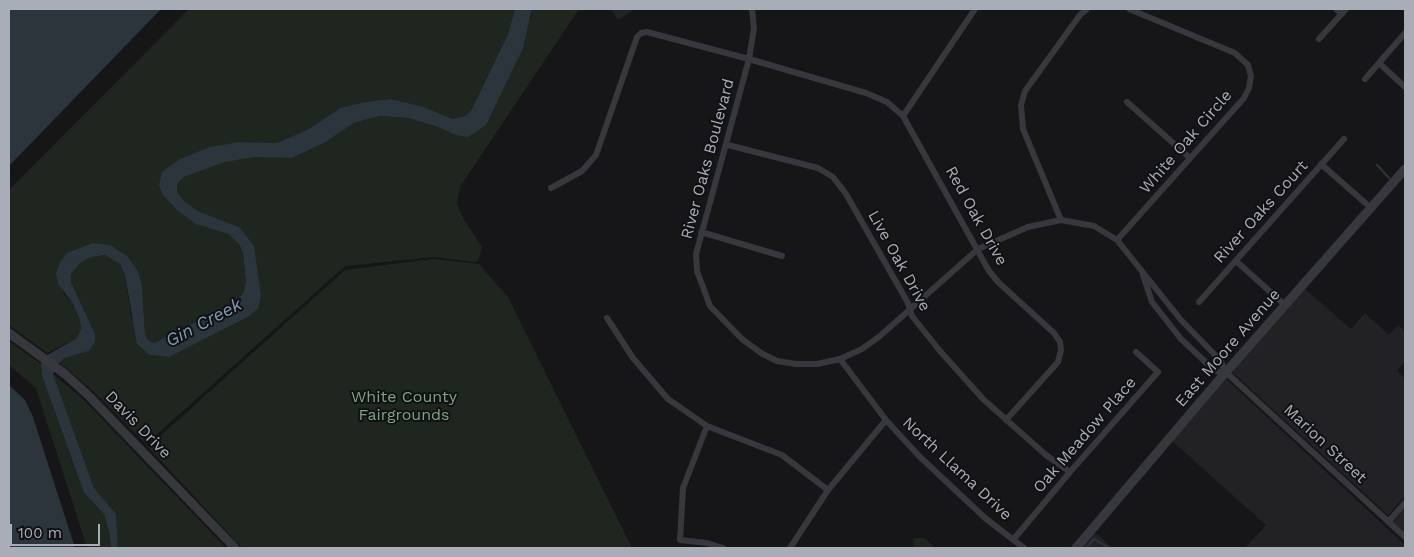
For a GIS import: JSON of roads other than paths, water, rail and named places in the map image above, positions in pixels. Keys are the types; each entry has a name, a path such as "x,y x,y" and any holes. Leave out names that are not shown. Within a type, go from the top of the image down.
{"street":[{"name":"River Oaks Boulevard","path":"752,9 754,28 749,59 728,145 696,254 697,271 710,306 742,339 761,353 777,361 796,364 817,364 840,359 862,349 910,310 978,249 1028,227 1062,220 1094,226 1118,240 1142,274 1190,330 1221,361 1225,373"},
{"path":"551,188 582,171 596,155 637,37 641,33 647,32 749,59 866,93 888,102 903,116 976,9"},
{"path":"1062,220 1023,129 1021,105 1025,91 1080,15 1087,9"},
{"name":"White Oak Circle","path":"1118,240 1247,93 1251,82 1250,69 1235,52 1129,9"},
{"path":"1319,39 1344,11 1336,9"},
{"path":"1365,79 1405,33"},
{"path":"1379,64 1405,87"},
{"path":"1127,102 1190,158"},
{"name":"Red Oak Drive","path":"903,116 998,282 1054,334 1060,342 1061,350 1058,362 1006,420"},
{"name":"River Oaks Court","path":"1199,302 1344,140"},
{"name":"Live Oak Drive","path":"728,145 818,168 833,178 846,194 912,316 969,385 1046,455 1070,472"},
{"path":"1321,164 1371,208"},
{"name":"East Moore Avenue","path":"1076,548 1225,373 1405,169"},
{"path":"701,232 782,256"},
{"path":"1236,261 1285,305"},
{"name":"River Oaks Boulevard","path":"1142,274 1152,302 1181,339 1214,370 1225,373"},
{"path":"607,318 632,358 661,392 707,426 782,455 828,490"},
{"name":"Davis Drive","path":"9,333 65,374 88,395 235,548"},
{"name":"Oak Meadow Place","path":"1013,540 1158,372 1136,352"},
{"name":"North Llama Drive","path":"840,359 886,420 919,456 1024,548"},
{"name":"Marion Street","path":"1225,373 1405,537"},
{"path":"790,548 828,490 886,420"},
{"path":"707,426 683,488 680,540 723,548"},
{"path":"1388,522 1405,503"}],"water":[{"path":"9,9 161,9 9,166"},
{"name":"Gin Creek","path":"515,9 532,9 523,48 486,125 468,137 456,135 408,118 380,116 354,123 324,143 292,158 255,157 225,162 184,177 177,184 177,192 184,201 198,211 239,227 254,246 261,296 258,309 248,317 169,357 150,355 137,344 125,275 120,264 105,255 91,257 80,263 71,274 71,282 95,334 95,342 89,351 64,358 56,366 53,374 94,488 116,514 118,548 111,548 104,514 84,493 42,376 41,364 44,357 77,338 81,329 80,320 72,302 58,284 56,273 60,262 67,253 93,243 110,245 127,256 138,271 142,285 145,334 148,340 154,343 233,303 243,294 246,282 243,253 239,244 228,234 196,224 178,211 163,195 159,185 162,172 180,159 210,147 240,142 277,143 309,129 340,108 365,102 390,99 421,106 453,119 465,116 471,111 508,34"},
{"path":"9,385 25,400 33,417 75,548 9,548"}],"waterway":[{"path":"1377,165 1390,179"},
{"path":"1086,548 1094,539 1109,548"}],"park label":[{"name":"White County Fairgrounds","path":"404,406"}]}
